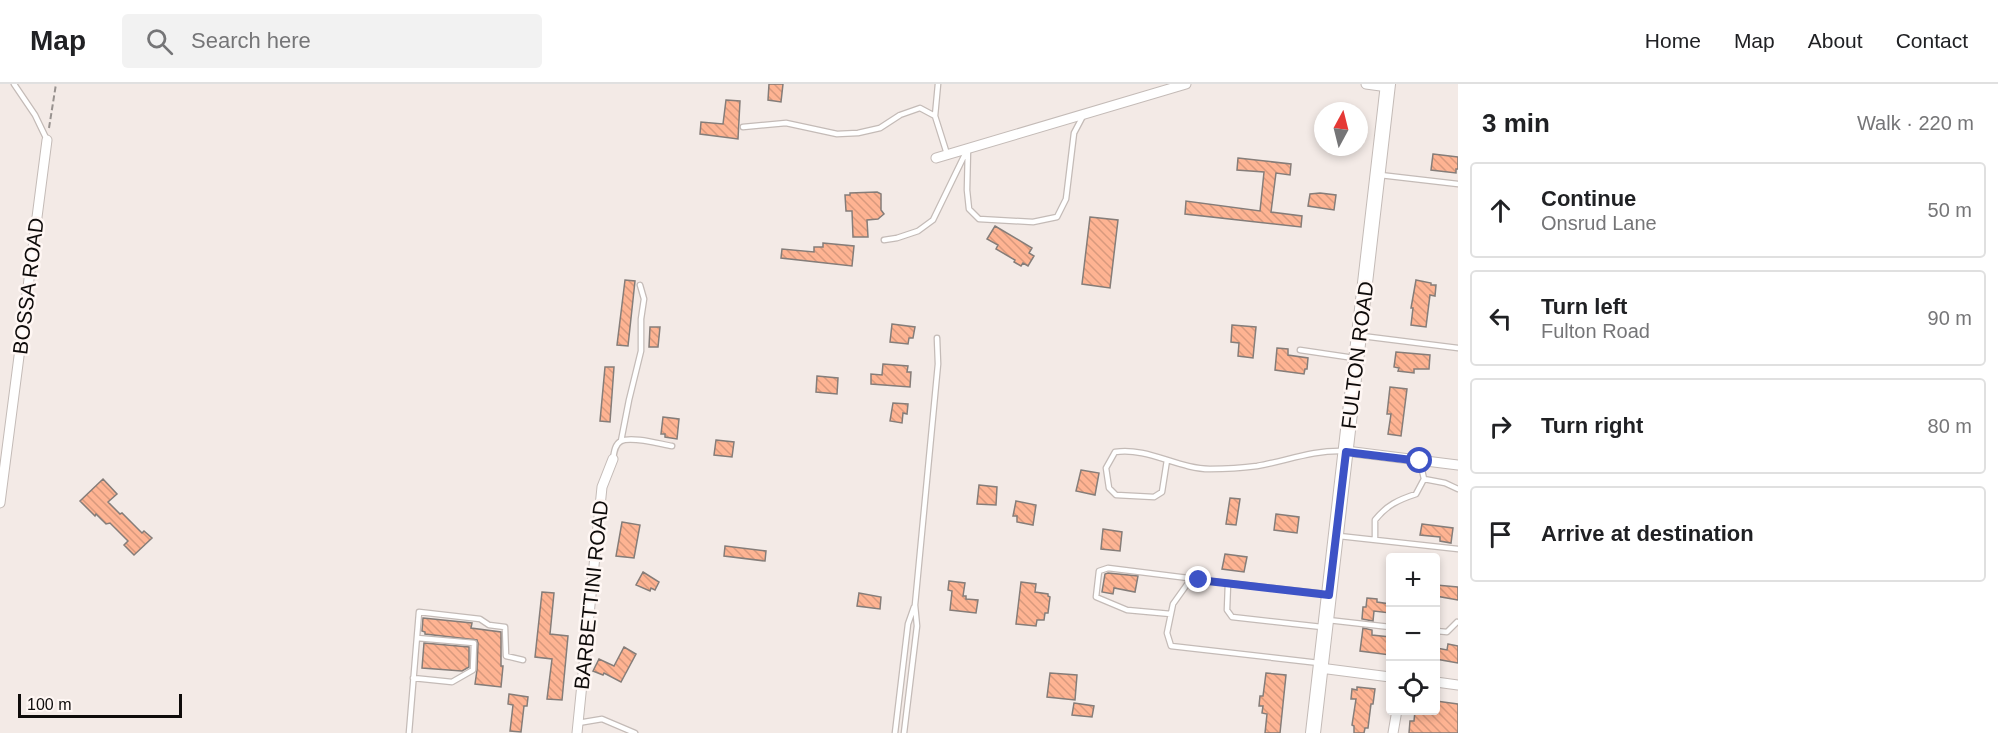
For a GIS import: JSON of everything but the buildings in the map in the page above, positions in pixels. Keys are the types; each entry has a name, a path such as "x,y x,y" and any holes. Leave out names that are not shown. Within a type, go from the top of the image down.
{"main road":[{"name":"FULTON ROAD","path":"1313,733 1388,85"}],"street":[{"path":"936,158 1185,84"},
{"path":"1366,84 1388,85"},
{"name":"BOSSA ROAD","path":"0,503 47,140"},
{"path":"1346,452 1458,465"},
{"name":"BARBETTINI ROAD","path":"577,733 602,486 613,459"},
{"path":"1320,665 1386,676"},
{"path":"1440,683 1458,685"},
{"path":"1393,733 1396,715"}],"lane":[{"path":"14,84 35,115 47,140"},
{"path":"938,84 935,116 947,154"},
{"path":"743,126 786,123 837,134 858,133 880,128 900,115 920,108 935,116"},
{"path":"968,148 969,209 979,219 1033,222 1057,217 1066,199 1074,134 1084,114"},
{"path":"884,240 918,231 933,220 968,148"},
{"path":"1378,175 1458,184"},
{"path":"613,459 616,446 621,441 628,400 641,351 644,299 640,285"},
{"path":"1359,335 1458,348"},
{"path":"904,733 917,626 915,604 938,364 937,338"},
{"path":"1300,350 1357,358"},
{"path":"621,441 640,440 672,446"},
{"path":"1167,460 1162,492 1154,497 1116,495 1109,488 1107,468 1115,452 1140,452 1167,460 1218,469 1257,466 1325,451 1346,452"},
{"path":"1375,540 1375,520 1384,508 1416,494 1424,479 1420,461"},
{"path":"1424,479 1445,483 1458,489"},
{"path":"1336,536 1458,549"},
{"path":"1171,614 1127,610 1096,597 1099,571 1108,568 1329,595"},
{"path":"1199,580 1188,583 1173,604 1167,633 1171,646 1320,665"},
{"path":"1228,583 1227,610 1232,617 1386,627"},
{"path":"895,733 908,624 915,604"},
{"path":"408,733 419,612 480,619 489,625 505,627 506,656 523,660"},
{"path":"1440,631 1447,632 1458,622"},
{"path":"413,678 452,682 473,670 474,644 417,638"},
{"path":"578,723 602,720 635,733"}],"path":[{"path":"47,140 56,84"}],"route":[{"path":"1199,580 1329,595 1346,452 1420,461"}]}
